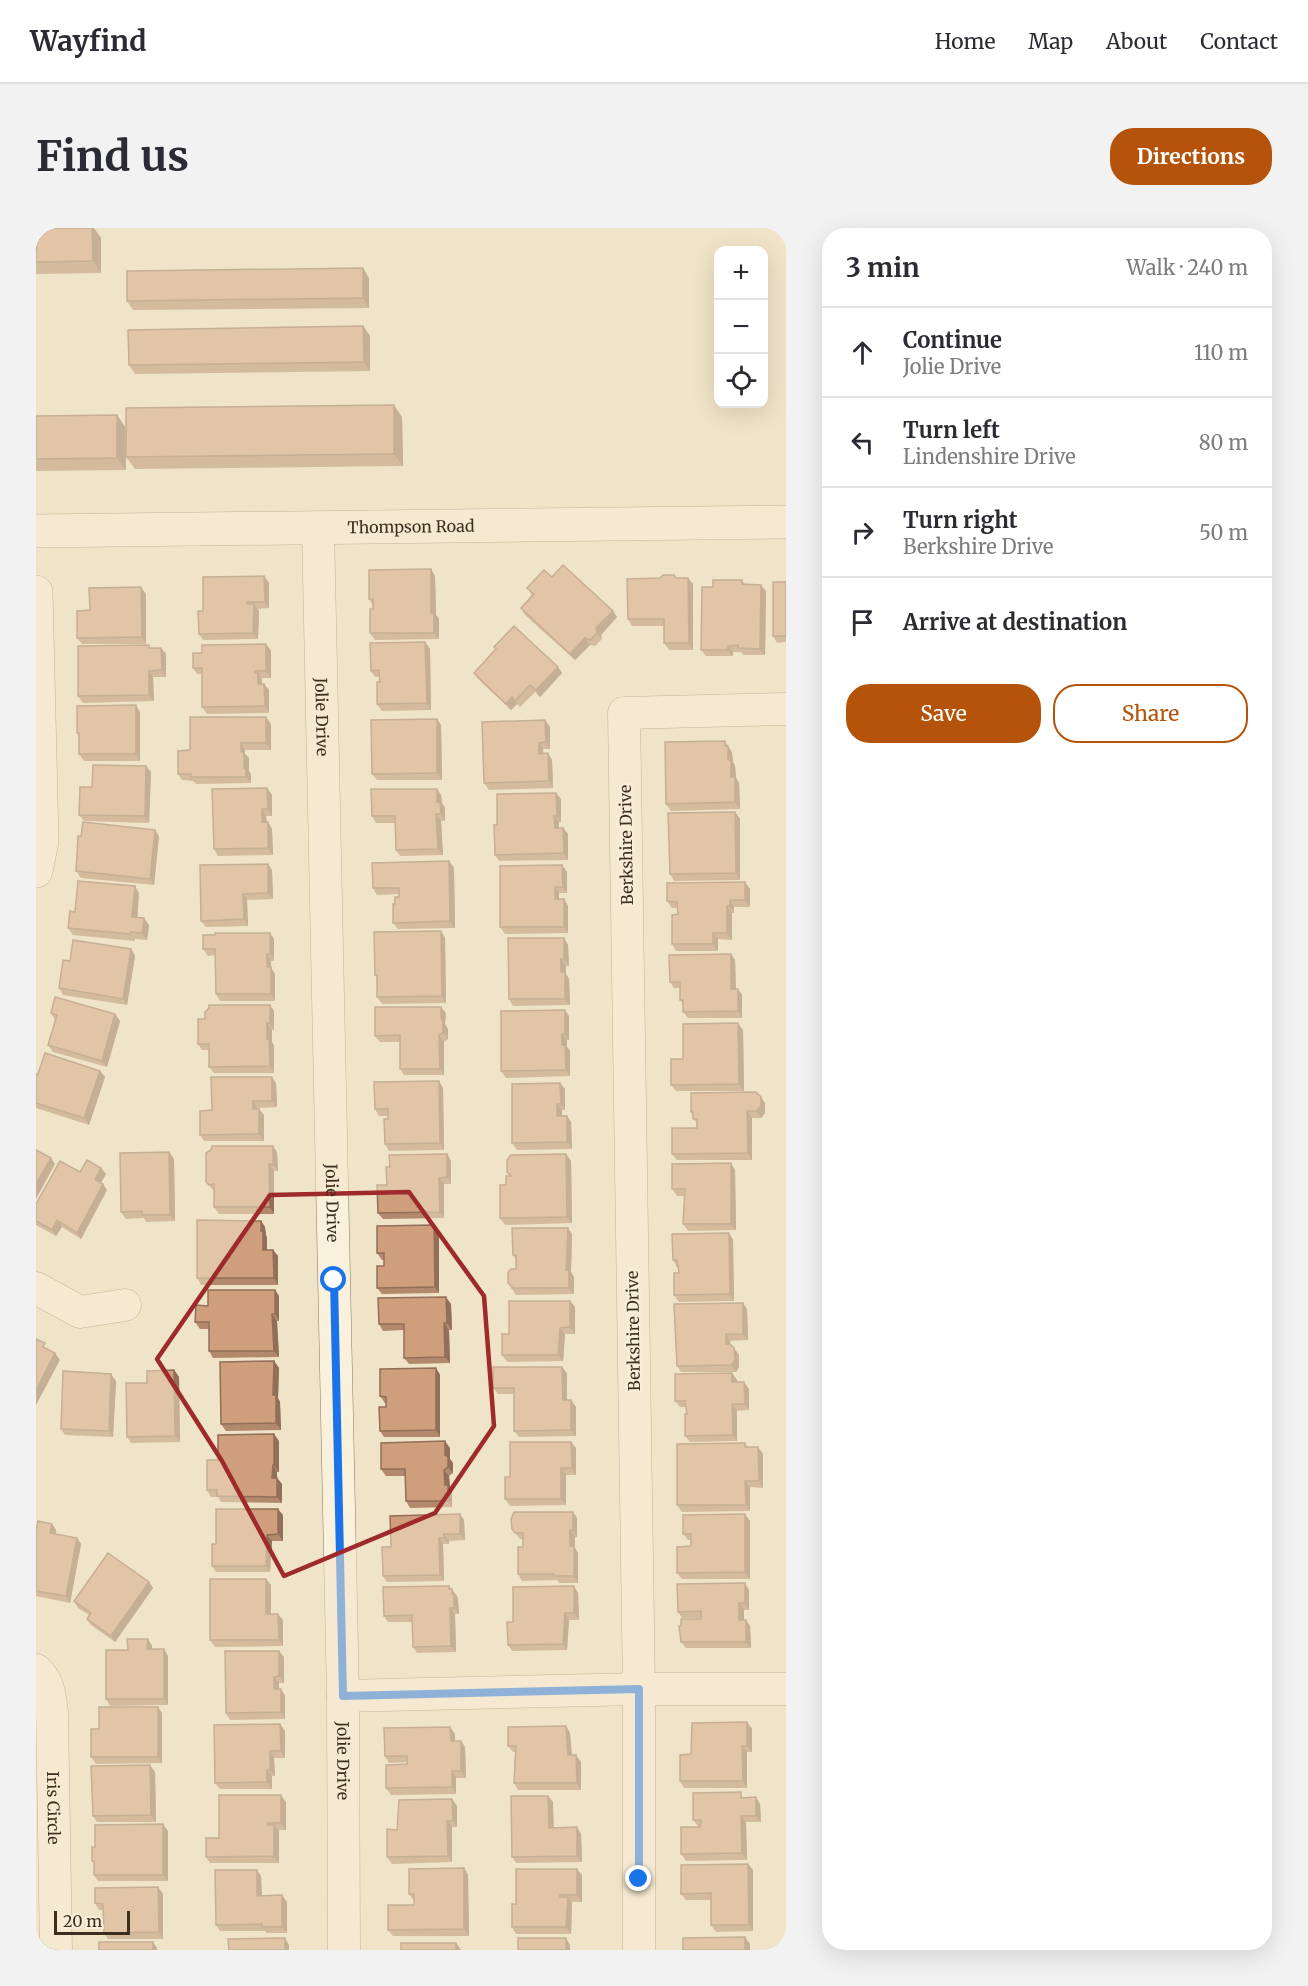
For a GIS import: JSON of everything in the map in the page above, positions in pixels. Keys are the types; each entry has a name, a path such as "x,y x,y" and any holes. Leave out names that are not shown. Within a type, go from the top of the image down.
{"street":[{"name":"Thompson Road","path":"36,531 786,522"},
{"name":"Jolie Drive","path":"318,528 343,1696 344,1950"},
{"path":"36,592 42,841 36,871"},
{"name":"Berkshire Drive","path":"639,1950 639,1689 624,713 786,709"},
{"path":"36,1288 80,1312 125,1305"},
{"name":"Iris Circle","path":"36,1670 48,1687 52,1713 56,1950"},
{"path":"343,1696 639,1689 786,1689"}],"highlighted area":[{"path":"409,1192 484,1296 494,1426 435,1513 284,1576 222,1461 157,1359 270,1195"}],"building":[{"path":"36,228 92,228 93,261 36,262"},
{"path":"363,268 363,298 127,301 127,271"},
{"path":"363,326 364,362 129,365 128,330"},
{"path":"394,405 394,454 126,457 126,408"},
{"path":"117,415 117,458 36,459 36,416"},
{"path":"563,565 613,611 596,628 597,633 590,640 585,638 570,654 521,608 534,594 527,588 544,570 552,577"},
{"path":"431,569 431,613 434,613 434,633 370,633 370,609 373,609 373,599 369,599 369,570"},
{"path":"663,575 688,578 689,643 664,643 664,619 628,619 627,579 660,578"},
{"path":"264,576 265,602 247,602 247,604 254,604 253,633 199,634 198,611 203,611 203,577"},
{"path":"713,580 742,580 742,584 761,585 760,649 738,648 738,645 728,646 728,650 701,650 702,587 713,587"},
{"path":"773,582 786,582 786,636 773,636"},
{"path":"141,587 142,637 77,638 77,611 90,610 89,588"},
{"path":"514,626 558,667 536,690 530,685 515,701 512,697 506,704 474,673"},
{"path":"425,642 427,703 377,704 379,670 371,671 370,643"},
{"path":"266,644 266,671 255,671 258,673 258,684 264,684 265,706 202,707 202,668 193,668 193,653 202,653 202,645"},
{"path":"149,645 149,648 161,648 162,670 149,671 149,695 78,696 78,646"},
{"path":"136,705 136,754 79,754 77,706"},
{"path":"190,717 266,717 266,743 241,743 246,777 191,777 191,774 178,774 178,751 190,750"},
{"path":"437,719 437,773 372,774 371,720"},
{"path":"545,720 546,742 539,743 539,754 548,753 549,781 484,783 482,722"},
{"path":"725,741 725,746 728,746 728,760 731,760 731,777 735,777 735,802 666,804 665,742"},
{"path":"93,765 146,766 145,816 79,815 80,787 92,787"},
{"path":"267,788 268,809 262,809 262,822 268,822 268,848 214,849 212,789"},
{"path":"371,789 437,789 437,802 440,802 441,814 436,814 438,849 396,850 395,816 372,816"},
{"path":"556,793 555,828 563,828 564,853 495,855 494,825 497,825 497,794"},
{"path":"735,812 736,873 670,874 668,813"},
{"path":"83,822 155,830 150,879 76,871 78,836 81,836"},
{"path":"449,861 450,921 393,923 393,904 395,904 395,897 399,897 399,888 373,888 372,863"},
{"path":"268,864 268,893 243,894 244,919 201,921 200,865"},
{"path":"562,865 563,887 555,887 555,899 564,899 564,927 500,927 500,866"},
{"path":"78,881 135,886 132,917 144,918 142,933 131,932 130,934 68,928 70,911 75,912"},
{"path":"745,882 745,900 730,900 730,906 727,906 727,933 713,933 713,944 672,944 672,915 678,914 677,902 667,901 667,883"},
{"path":"441,931 442,996 377,997 374,932"},
{"path":"215,933 270,933 270,954 267,954 267,967 271,967 271,994 216,994 215,949 203,949 203,935 215,935"},
{"path":"508,938 564,938 564,959 561,959 561,972 565,972 565,999 509,999"},
{"path":"73,940 131,949 123,999 59,988 63,960 70,961"},
{"path":"731,954 731,989 738,989 738,1011 683,1012 680,982 670,982 669,955"},
{"path":"55,997 115,1014 102,1061 48,1045 57,1015 51,1013"},
{"path":"209,1005 270,1005 267,1039 269,1039 270,1066 209,1067 209,1044 198,1044 198,1019 205,1019 205,1012"},
{"path":"375,1007 441,1007 443,1032 439,1035 440,1069 400,1069 400,1035 375,1036"},
{"path":"565,1010 565,1034 562,1034 562,1045 565,1045 566,1070 501,1071 501,1011"},
{"path":"738,1023 739,1084 671,1085 671,1059 683,1059 683,1024"},
{"path":"45,1053 100,1071 84,1118 36,1103 36,1074 38,1074"},
{"path":"211,1077 272,1077 272,1101 253,1101 253,1109 259,1109 259,1134 200,1135 200,1111 212,1110"},
{"path":"439,1081 440,1143 385,1144 384,1119 388,1119 388,1109 375,1109 374,1082"},
{"path":"560,1083 561,1104 557,1104 557,1116 567,1116 567,1142 512,1143 512,1084"},
{"path":"756,1092 761,1097 761,1106 756,1111 747,1111 748,1153 672,1154 672,1128 697,1128 697,1119 693,1119 693,1112 691,1112 691,1093"},
{"path":"212,1146 273,1146 273,1165 269,1164 270,1207 214,1207 214,1184 209,1185 206,1182 206,1153 211,1150"},
{"path":"36,1150 51,1158 36,1184"},
{"path":"169,1152 170,1215 142,1215 142,1211 121,1212 120,1153"},
{"path":"447,1154 447,1177 439,1178 440,1212 378,1213 377,1185 387,1185 386,1167 390,1167 389,1155"},
{"path":"566,1154 567,1217 500,1218 500,1185 506,1185 506,1176 511,1176 507,1172 507,1160 511,1155"},
{"path":"87,1160 101,1168 95,1180 103,1184 77,1233 57,1220 52,1230 36,1221 36,1204 60,1161 80,1172"},
{"path":"731,1163 731,1224 683,1224 685,1189 672,1189 672,1164"},
{"path":"197,1220 261,1221 263,1250 273,1250 274,1278 197,1278"},
{"path":"434,1225 435,1287 377,1288 377,1266 384,1266 384,1253 377,1253 377,1226"},
{"path":"512,1228 568,1228 566,1270 569,1270 569,1288 512,1288 508,1283 508,1272 516,1269 516,1255 513,1255"},
{"path":"729,1233 730,1294 674,1295 674,1273 679,1273 677,1260 673,1260 672,1234"},
{"path":"208,1290 275,1290 275,1314 272,1314 274,1351 209,1351 209,1322 195,1322 196,1305 208,1306"},
{"path":"446,1297 445,1357 404,1358 404,1324 379,1324 378,1298"},
{"path":"509,1301 570,1301 570,1327 560,1328 558,1355 502,1355 502,1334 509,1334"},
{"path":"743,1303 743,1334 726,1334 726,1344 734,1348 735,1360 731,1365 677,1366 674,1304"},
{"path":"36,1339 45,1343 43,1347 55,1353 36,1390"},
{"path":"274,1361 273,1395 276,1395 276,1423 221,1424 220,1362"},
{"path":"493,1367 562,1367 563,1400 571,1400 571,1430 514,1431 514,1388 493,1388"},
{"path":"436,1368 436,1430 380,1431 379,1407 386,1407 386,1397 380,1396 380,1369"},
{"path":"174,1370 175,1436 127,1437 126,1383 147,1383 147,1371"},
{"path":"63,1371 111,1374 109,1431 61,1429"},
{"path":"732,1373 732,1382 744,1382 745,1404 732,1404 733,1435 685,1436 685,1414 687,1414 685,1401 675,1401 675,1374"},
{"path":"274,1434 272,1478 277,1478 277,1497 217,1496 217,1490 207,1490 207,1460 218,1460 218,1435"},
{"path":"445,1441 448,1467 444,1470 445,1485 448,1485 448,1501 406,1501 405,1469 381,1469 381,1443"},
{"path":"510,1442 571,1442 572,1468 561,1468 561,1499 505,1499 505,1477 510,1477"},
{"path":"745,1443 745,1447 758,1447 759,1481 745,1481 746,1505 677,1505 677,1444"},
{"path":"216,1509 278,1509 278,1534 267,1535 266,1566 212,1566 212,1544 216,1544"},
{"path":"514,1512 573,1512 570,1546 574,1546 574,1576 518,1574 518,1547 523,1547 523,1533 515,1533 512,1529 511,1519"},
{"path":"460,1514 460,1534 444,1534 444,1538 439,1538 440,1575 383,1576 382,1547 391,1547 390,1516"},
{"path":"745,1514 745,1572 677,1573 677,1547 691,1546 691,1534 683,1534 683,1515"},
{"path":"38,1521 52,1524 50,1533 77,1538 66,1596 36,1591"},
{"path":"108,1553 149,1582 111,1636 87,1619 91,1613 74,1601"},
{"path":"210,1579 266,1579 266,1614 278,1614 279,1640 210,1640"},
{"path":"745,1583 745,1603 739,1603 739,1620 746,1620 746,1642 681,1642 679,1626 681,1626 681,1619 701,1619 701,1611 678,1612 677,1584"},
{"path":"449,1586 454,1594 454,1608 450,1608 451,1646 413,1647 412,1615 384,1616 383,1587"},
{"path":"574,1586 574,1613 565,1613 563,1644 508,1645 507,1622 513,1622 513,1587"},
{"path":"127,1639 148,1639 147,1649 164,1649 164,1699 106,1699 106,1650 128,1650"},
{"path":"225,1651 279,1651 279,1676 274,1677 274,1689 281,1689 281,1712 226,1713"},
{"path":"99,1707 158,1707 158,1757 91,1757 91,1729 99,1729"},
{"path":"747,1722 747,1746 742,1746 743,1781 680,1781 680,1755 691,1754 692,1723"},
{"path":"280,1724 281,1751 270,1751 270,1770 267,1770 267,1782 215,1783 214,1725"},
{"path":"566,1726 568,1755 576,1755 577,1783 514,1783 516,1746 508,1746 508,1727"},
{"path":"450,1727 451,1741 461,1741 461,1771 452,1771 452,1787 386,1788 386,1765 407,1764 407,1756 385,1756 384,1728"},
{"path":"150,1765 151,1815 93,1816 91,1766"},
{"path":"741,1792 741,1798 756,1797 756,1816 741,1816 742,1853 681,1854 681,1827 700,1827 701,1820 693,1820 693,1793"},
{"path":"219,1795 281,1795 281,1823 268,1823 268,1825 274,1825 274,1856 206,1857 206,1838 219,1838"},
{"path":"511,1796 548,1796 549,1828 577,1827 577,1856 512,1857"},
{"path":"452,1799 453,1821 447,1821 448,1856 387,1857 387,1829 397,1830 399,1800"},
{"path":"163,1824 163,1875 94,1875 92,1847 95,1847 95,1825"},
{"path":"748,1864 749,1925 711,1925 711,1893 681,1894 681,1865"},
{"path":"464,1868 464,1929 388,1930 388,1905 414,1905 414,1894 409,1894 409,1869"},
{"path":"516,1869 577,1869 577,1895 560,1895 560,1897 568,1897 566,1927 512,1927 512,1904 516,1904"},
{"path":"215,1870 257,1870 257,1896 282,1895 282,1927 262,1927 262,1924 216,1925"},
{"path":"158,1887 159,1932 104,1933 103,1904 95,1903 95,1888"},
{"path":"745,1937 745,1950 683,1950 683,1938"},
{"path":"285,1938 285,1950 229,1950 228,1939"},
{"path":"518,1938 566,1938 566,1950 518,1950"},
{"path":"99,1942 153,1942 153,1950 99,1950"},
{"path":"401,1943 456,1943 456,1950 401,1950"}],"route":[{"path":"334,1280 343,1696 639,1689 639,1879"}]}
